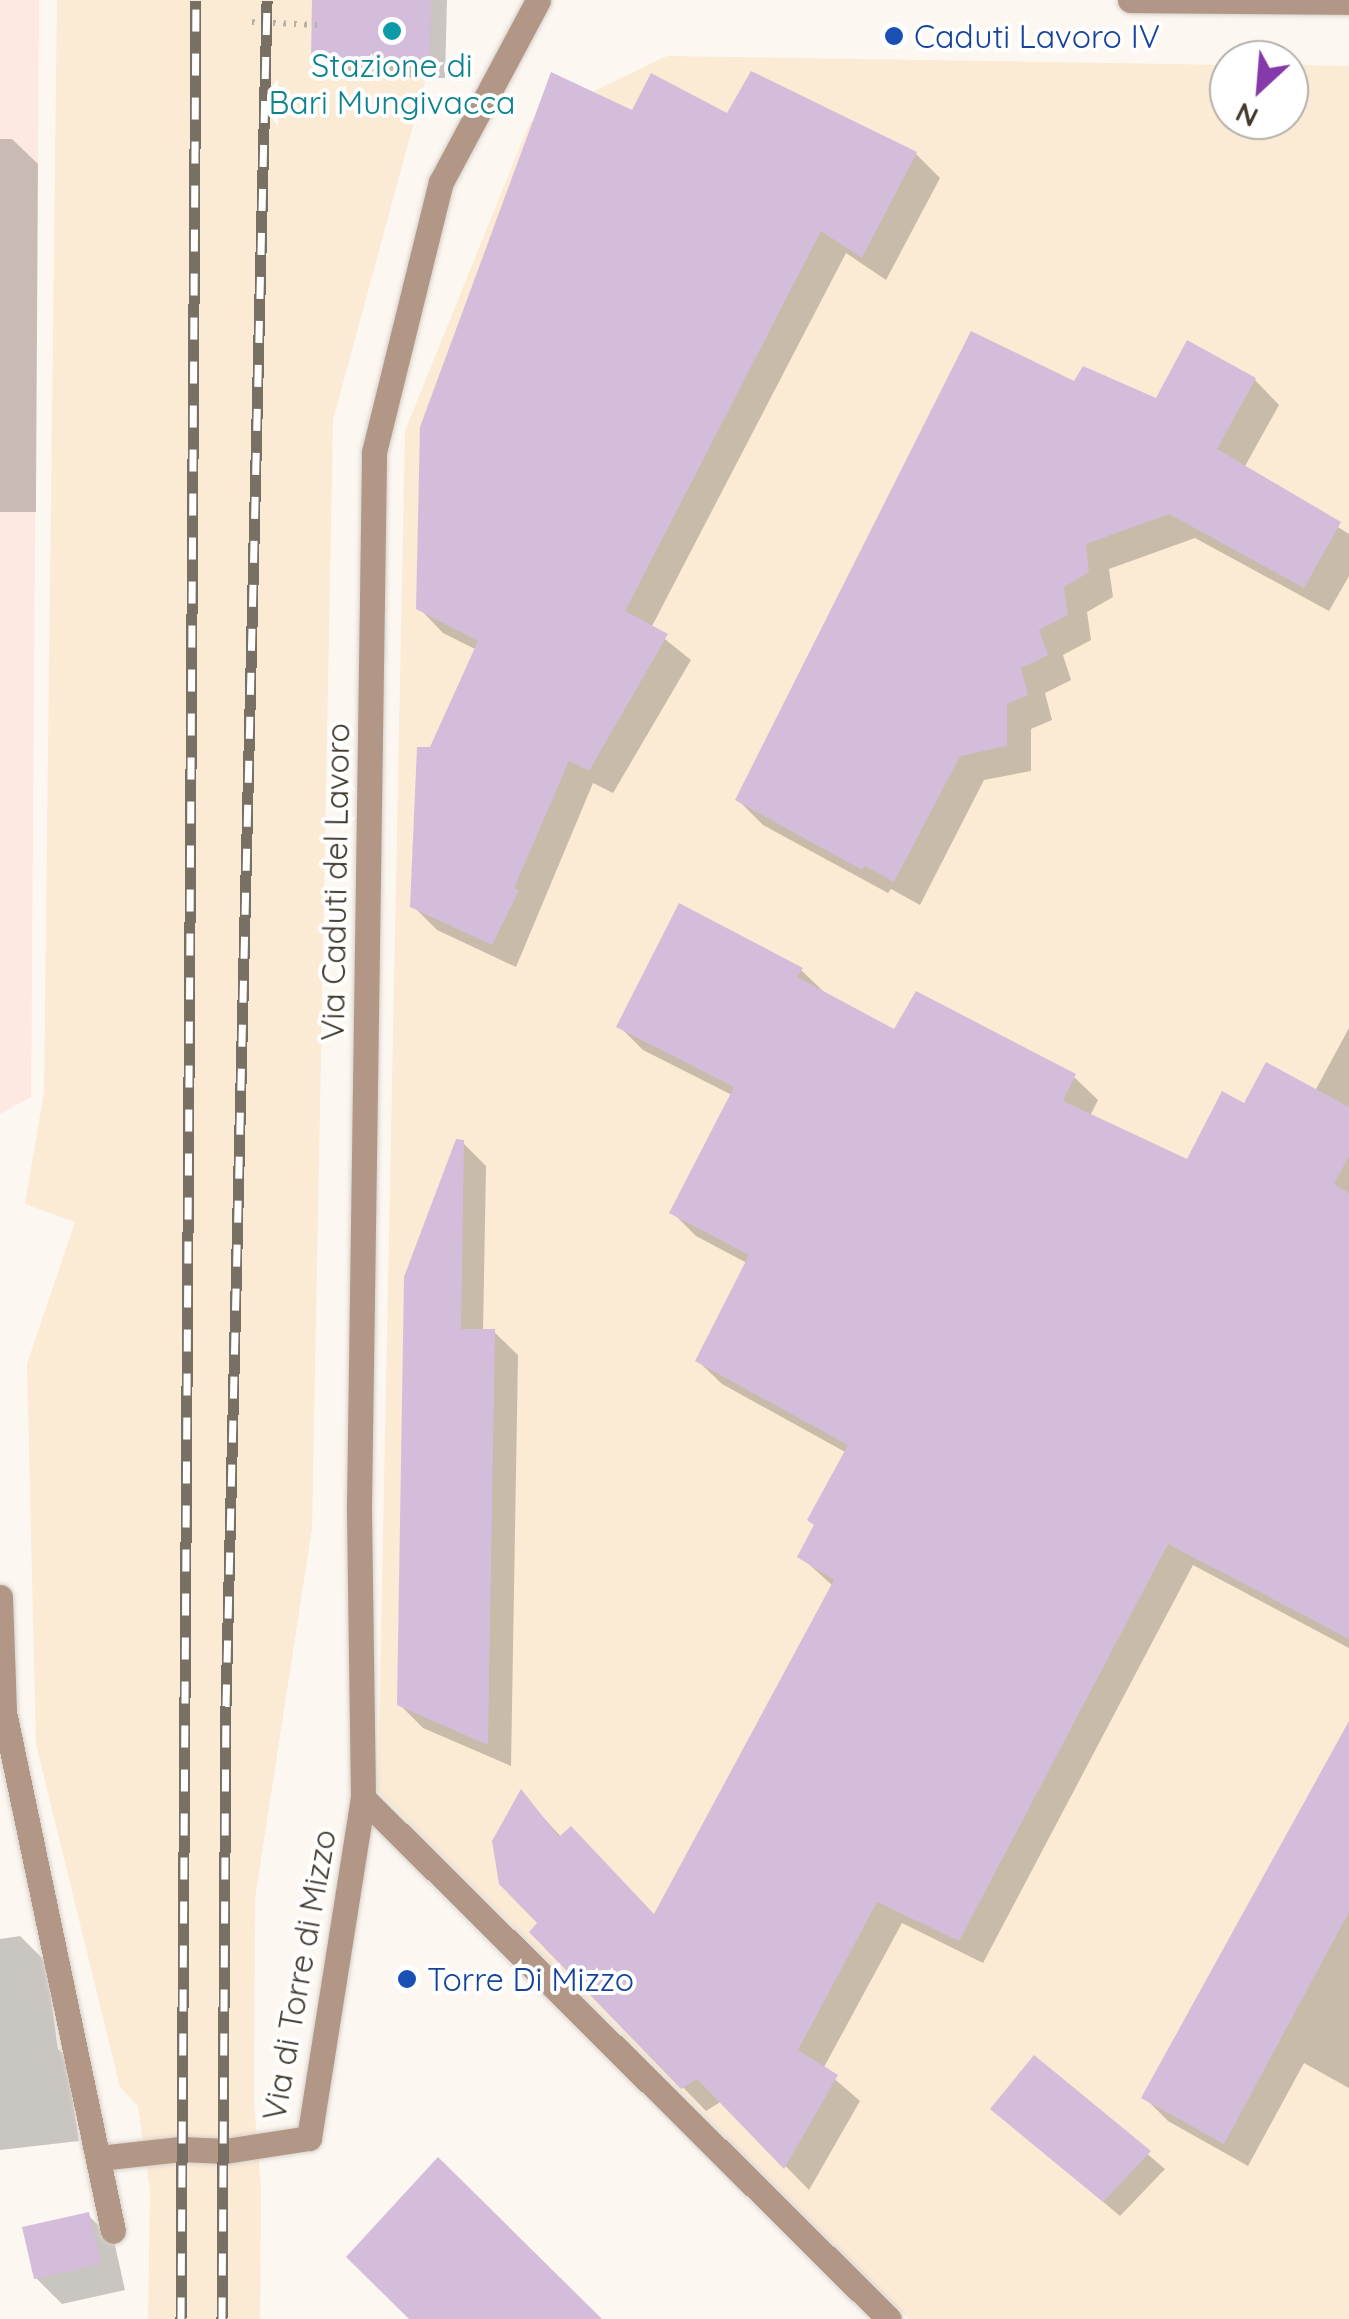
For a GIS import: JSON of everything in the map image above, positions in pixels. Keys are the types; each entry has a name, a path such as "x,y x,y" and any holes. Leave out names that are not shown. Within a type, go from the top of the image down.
{"street":[{"name":"Via Caduti del Lavoro","path":"363,1798 358,1506 374,452 441,182 538,0"},
{"path":"1130,0 1349,2"},
{"path":"0,1597 4,1712 113,2230"},
{"path":"363,1798 889,2319"},
{"name":"Via di Torre di Mizzo","path":"99,2158 181,2149 225,2151 309,2138 363,1798"}],"path":[{"path":"252,22 317,25"},
{"path":"341,69 498,75"}],"shaded area":[{"path":"0,0 39,0 31,1097 0,1114"},
{"path":"57,0 431,0 430,63 333,420 312,1528 255,1898 254,2102 261,2189 260,2319 148,2319 150,2190 138,2106 120,2087 36,1744 27,1364 75,1222 25,1204 44,1092"},
{"path":"667,56 1209,65 1209,140 1309,140 1309,65 1349,66 1349,2319 909,2319 378,1791 405,431 530,122"}],"building":[{"name":"Stazione di Bari Mungivacca","path":"312,0 431,0 430,63 311,61"},
{"path":"751,71 917,152 862,258 821,231 625,611 668,634 589,771 569,761 514,888 519,890 492,945 410,907 417,747 430,747 478,641 416,609 420,427 551,72 632,110 651,73 727,113"},
{"path":"971,331 1074,381 1083,366 1156,398 1187,340 1256,378 1217,449 1341,522 1304,588 1169,514 1086,544 1089,572 1064,587 1068,615 1039,630 1048,655 1021,668 1028,695 1007,704 1007,746 960,756 894,882 865,866 862,870 735,800"},
{"path":"679,903 803,968 797,977 894,1029 916,991 1076,1074 1063,1101 1187,1159 1222,1091 1244,1103 1266,1062 1349,1107 1349,1156 1334,1184 1349,1193 1349,1639 1168,1544 959,1941 877,1902 798,2050 838,2075 784,2169 697,2079 681,2089 529,1932 537,1923 499,1884 492,1841 521,1789 559,1837 571,1826 654,1914 834,1580 797,1557 814,1525 807,1520 848,1445 695,1361 749,1255 669,1213 734,1087 616,1027"},
{"path":"456,1139 464,1140 461,1329 495,1329 488,1745 397,1705 404,1277"},
{"path":"1349,1721 1349,1912 1224,2144 1141,2098"},
{"path":"1034,2055 1151,2151 1103,2202 990,2109"},
{"path":"438,2157 602,2319 409,2319 346,2257"},
{"path":"89,2212 101,2264 34,2279 22,2227"}],"railway":[{"path":"181,2319 196,0"},
{"path":"222,2319 226,1706 267,0"}],"place":[{"name":"Stazione di Bari Mungivacca","path":"392,31"},
{"name":"Caduti Lavoro IV","path":"894,36"},
{"name":"Torre Di Mizzo","path":"407,1979"}]}
